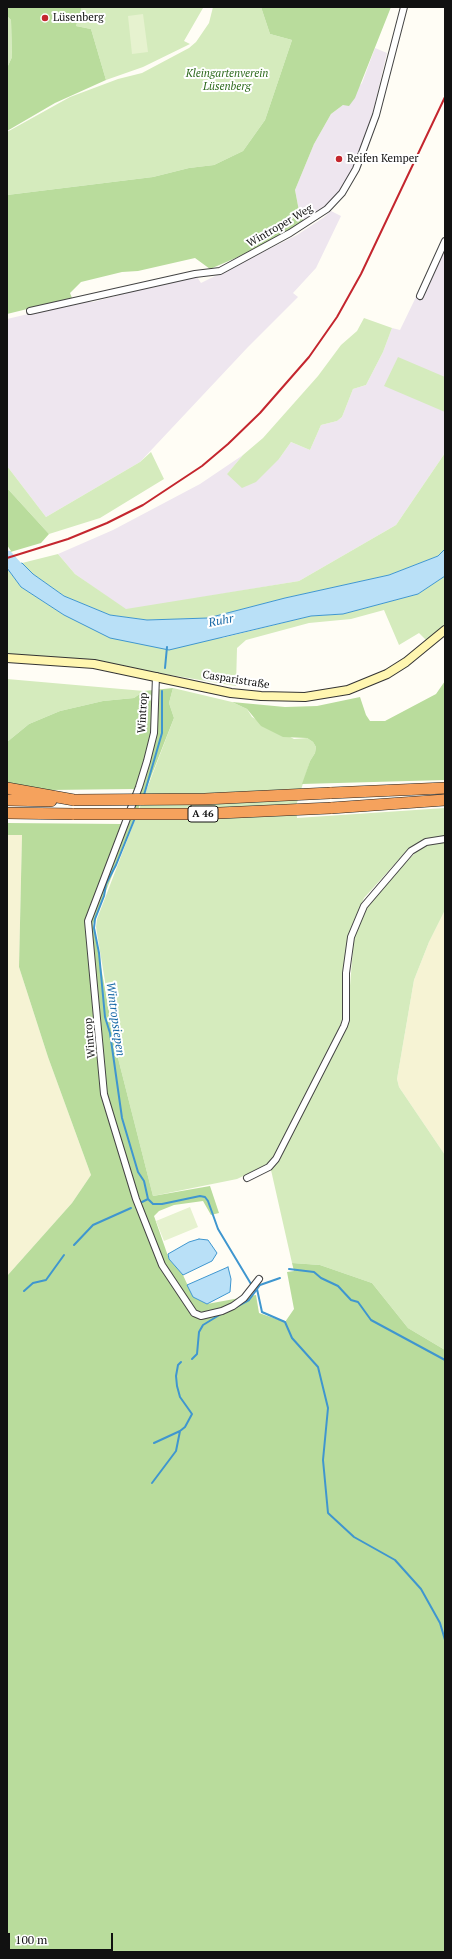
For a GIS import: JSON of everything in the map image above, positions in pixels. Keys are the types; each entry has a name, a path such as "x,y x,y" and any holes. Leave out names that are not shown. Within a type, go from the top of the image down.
{"highway":[{"path":"7,788 74,800"},
{"name":"A 46","path":"7,800 205,799 445,788"},
{"name":"A 46","path":"7,813 198,814 331,808 445,800"}],"main road":[{"name":"Casparistraße","path":"7,658 94,664 231,693 261,696 306,697 329,694 366,683 387,674 406,662 445,630"}],"street":[{"name":"Wintroper Weg","path":"30,311 195,274 220,270 290,233 327,209 342,194 358,162 376,115 404,7"},
{"path":"420,296 445,242"},
{"name":"Wintrop","path":"156,676 154,733 147,761 139,787 88,921 104,1094 136,1199 162,1265 194,1313 201,1316 222,1311 233,1306 244,1298 258,1279"},
{"path":"247,1178 269,1167 276,1159 344,1026 346,1020 346,973 351,937 364,906 411,851 426,842 445,839"}],"shaded area":[{"path":"375,48 387,53 373,112 352,173 331,202 304,221 299,211 295,190 314,144 331,114 343,105 362,83"},
{"path":"331,211 341,216 316,268 293,293 298,297 248,347 140,462 46,517 7,466 7,319 79,302 93,302 164,283 197,277 201,283 297,235"},
{"path":"445,237 445,453 396,525 299,581 126,610 75,574 58,554 113,530 200,484 243,455 227,474 279,459 291,442 310,450 321,425 337,421 342,417 353,389 366,385 383,352 392,328 400,330"},
{"path":"7,835 22,835 19,967 48,1057 91,1175 72,1203 7,1276"},
{"path":"445,910 445,1155 399,1087 397,1079 414,980 429,942"}],"green space":[{"path":"7,7 82,7 76,26 91,29 106,80 55,103 7,131 7,68 12,57 11,20 7,16"},
{"path":"82,7 206,7 203,8 184,41 190,44 143,67 106,80 91,29 76,26"},
{"name":"Kleingartenverein Lüsenberg","path":"213,7 261,7 270,34 292,40 265,120 243,151 214,165 189,168 153,177 7,195 7,132 70,97 118,79 142,73 189,48 196,42 209,23"},
{"path":"261,7 391,7 355,98 349,106 343,105 331,114 314,144 295,190 299,211 304,221 252,251 210,269 195,258 138,271 122,272 81,282 70,293 72,298 7,314 7,195 153,177 189,168 214,165 243,151 265,120 292,40 270,34"},
{"path":"143,14 148,52 132,54 128,16"},
{"path":"7,16 11,20 12,57 7,68"},
{"path":"364,318 392,328 383,352 366,385 353,389 342,417 337,421 321,425 310,450 291,442 279,459 256,482 242,488 227,474 243,455 263,438 318,376 341,345 357,331"},
{"path":"398,357 445,377 445,412 384,386"},
{"path":"151,452 164,479 100,518 49,534 7,488 7,466 46,517 140,462"},
{"path":"445,453 445,549 438,556 389,575 285,598 208,618 147,620 110,615 64,596 33,574 22,563 58,554 75,574 126,609 299,581 396,525"},
{"path":"7,488 49,534 41,543 7,553 11,551 7,545"},
{"path":"7,568 21,587 64,615 87,625 222,638 311,616 343,614 418,594 445,576 445,624 427,641 419,633 399,645 384,610 351,619 309,623 246,640 237,648 236,686 158,673 7,654"},
{"path":"7,679 144,691 134,698 103,701 60,711 29,724 7,742"},
{"path":"445,681 445,780 302,784 310,761 315,753 316,747 313,742 307,738 283,737 261,726 247,709 232,702 285,707 317,706 360,697 366,715 370,721 385,721 436,694"},
{"path":"173,688 232,702 247,709 252,717 294,739 307,738 313,742 316,747 315,753 310,761 296,806 297,818 445,808 445,910 429,942 414,980 397,1079 399,1087 445,1155 445,1350 408,1328 372,1283 320,1265 292,1263 271,1170 279,1160 347,1022 354,937 365,905 416,852 410,847 364,898 349,935 344,1022 275,1158 267,1165 237,1179 153,1196 117,1054 96,927 97,919 174,718 169,703"},
{"path":"173,688 169,703 174,718 93,924 117,1054 153,1196 210,1186 219,1213 211,1215 203,1201 174,1205 159,1211 154,1216 169,1259 183,1275 193,1297 207,1304 256,1295 259,1313 285,1322 294,1309 287,1272 294,1271 292,1263 320,1265 372,1283 408,1328 445,1350 445,1952 7,1952 7,1276 72,1203 91,1175 48,1057 19,967 22,835 7,835 7,823 121,824 134,789 49,790 7,784 7,742 29,724 60,711 103,701 134,698 144,691"},
{"path":"190,1207 198,1227 164,1241 156,1221"}],"water":[{"path":"445,549 445,576 418,594 343,614 311,616 169,650 110,638 64,615 21,587 7,568 22,563 33,574 64,596 110,615 147,620 208,618 285,598 389,575 438,556"},
{"path":"199,1239 208,1240 217,1253 212,1261 183,1275 169,1259 168,1254 189,1242"},
{"path":"228,1267 231,1279 230,1292 207,1304 193,1297 187,1285"}],"waterway":[{"name":"Ruhr","path":"7,557 26,578"},
{"path":"165,668 167,647"},
{"name":"Wintropsiepen","path":"144,795 162,733 162,691"},
{"name":"Wintropsiepen","path":"135,818 116,865 106,884 104,896 95,919 94,928 99,953 105,1017 110,1033 122,1118 138,1172 144,1181 148,1199 153,1204 162,1204 200,1196 205,1197 208,1201 218,1229 251,1284"},
{"name":"Wintropsiepen","path":"142,1202 148,1199"},
{"path":"74,1245 93,1225 131,1208"},
{"path":"24,1291 33,1283 46,1280 64,1255"},
{"path":"289,1269 314,1272 321,1278 338,1286 351,1300 358,1302 371,1320 445,1360"},
{"name":"Wintropsiepen","path":"236,1307 249,1300 260,1285 280,1278"},
{"name":"Wintropsiepen","path":"257,1289 262,1312 285,1322 292,1338 318,1367 328,1408 323,1460 328,1513 354,1537 395,1560 421,1589 440,1623 445,1640"},
{"path":"192,1359 197,1354 199,1332 203,1325 221,1314"},
{"path":"152,1483 176,1451 180,1431 185,1427 192,1414 180,1397 177,1386 176,1376 178,1365 181,1362"},
{"path":"154,1443 180,1431"}],"railway":[{"path":"7,558 68,539 107,523 143,505 202,466 228,444 260,413 309,357 337,317 361,274 445,97"}],"place":[{"name":"Lüsenberg","path":"45,18"},
{"name":"Reifen Kemper","path":"339,159"}]}
